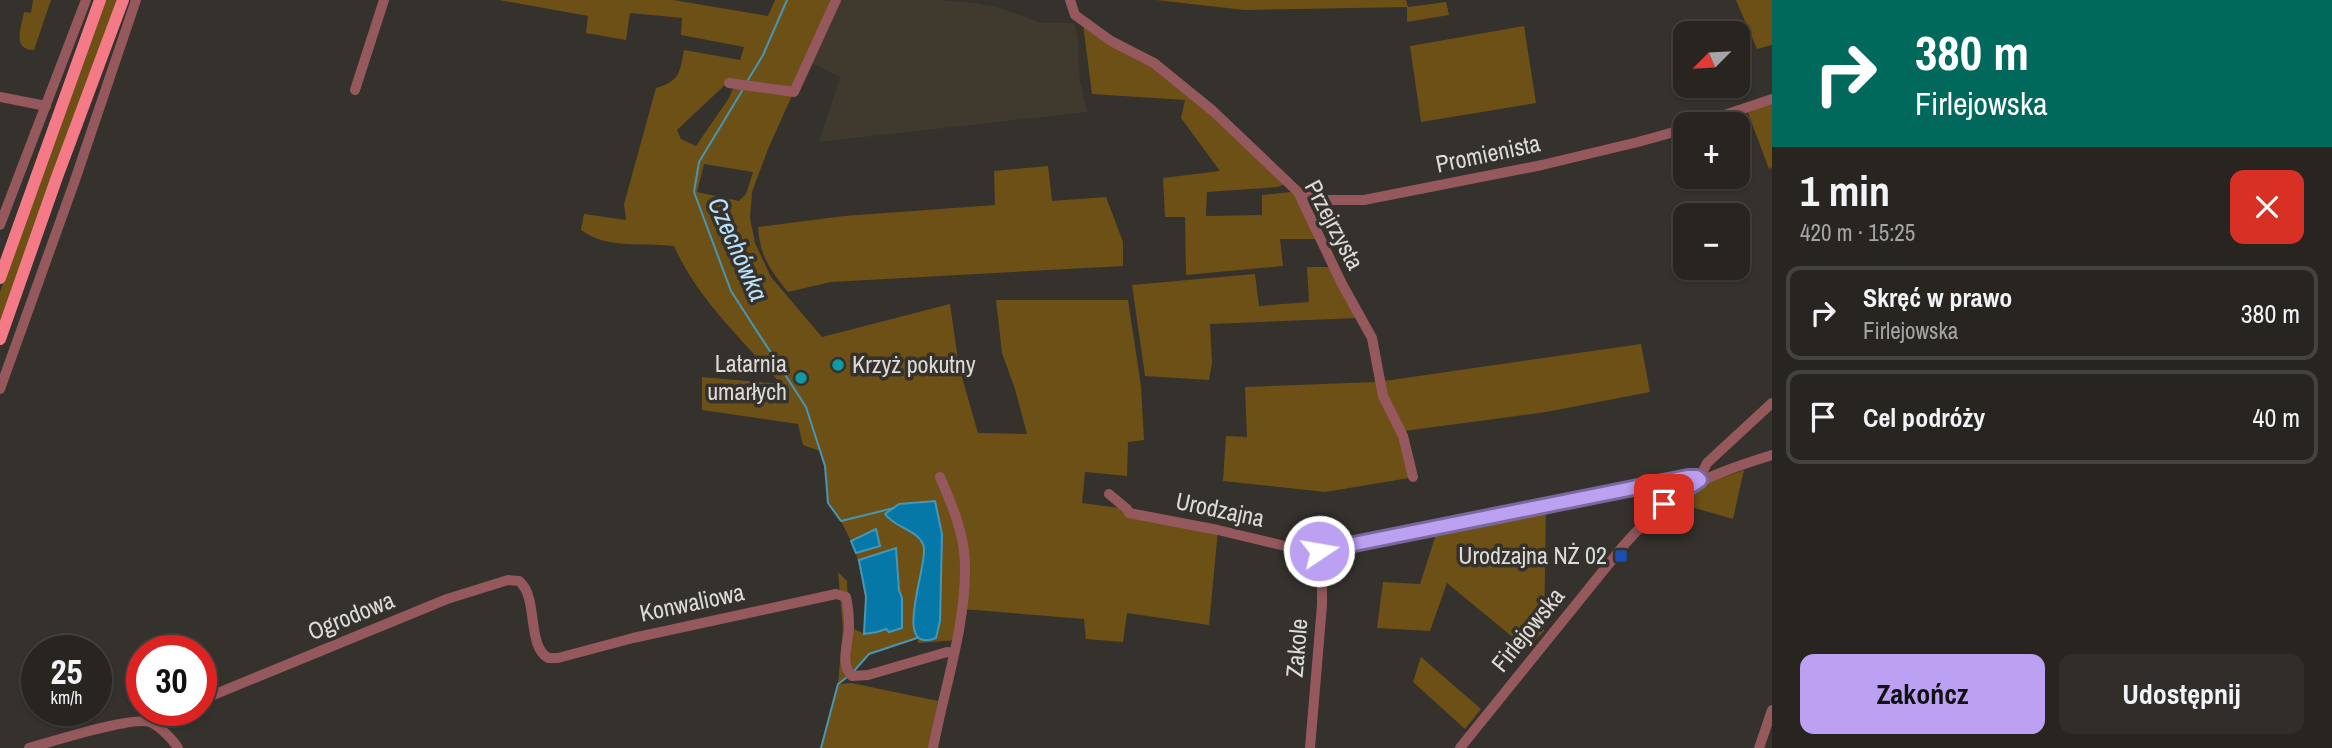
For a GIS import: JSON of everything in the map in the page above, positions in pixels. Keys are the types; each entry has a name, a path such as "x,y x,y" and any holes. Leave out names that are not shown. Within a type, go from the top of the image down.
{"main road":[{"path":"0,278 100,0"},
{"path":"0,339 123,0"}],"street":[{"path":"0,225 86,0"},
{"path":"0,389 136,0"},
{"path":"355,90 384,0"},
{"path":"734,83 794,92 836,0"},
{"name":"Przejrzysta","path":"1070,0 1075,15 1111,40 1154,63 1213,111 1298,192 1342,284 1372,338 1383,396 1403,436 1413,477"},
{"path":"0,97 46,106"},
{"path":"1734,112 1772,99"},
{"name":"Promienista","path":"1298,192 1316,200 1364,200 1542,164 1673,132"},
{"path":"1702,479 1707,463 1772,403"},
{"name":"Firlejowska","path":"1460,748 1645,521 1668,501 1702,479 1772,455"},
{"path":"933,748 962,605 965,565 958,524 940,477"},
{"name":"Urodzajna","path":"1109,494 1129,513 1289,547 1322,551 1688,477 1702,479"},
{"name":"Zakole","path":"1310,748 1322,605 1322,551"},
{"name":"Ogrodowa","path":"217,693 447,599 508,580 519,581 526,589 540,650 548,658"},
{"name":"Konwaliowa","path":"548,658 558,658 633,638 836,594 846,597 849,628 846,668 852,676 857,677 947,652 953,653"},
{"path":"1759,748 1772,710"},
{"path":"29,748 126,724"},
{"path":"155,726 178,748"}],"shaded area":[{"path":"33,0 51,0 34,50 27,49 20,42 24,12 31,13"},
{"path":"104,0 119,0 0,325 0,292"},
{"path":"499,0 673,0 768,16 775,0 835,0 768,149 752,192 750,218 755,243 771,277 822,337 950,304 959,367 978,433 1027,434 1002,353 996,300 1128,300 1141,386 1144,440 1128,442 1127,476 1085,472 1082,503 1127,509 1218,530 1209,625 1127,613 1123,642 1086,639 1084,619 962,609 957,640 918,643 918,637 869,654 840,684 851,683 938,701 928,748 821,748 838,684 843,629 838,572 847,581 848,607 854,629 863,633 866,597 856,553 880,546 876,530 851,541 828,503 825,466 820,451 803,445 798,424 702,410 702,377 781,384 708,302 674,246 614,243 581,230 584,214 626,220 624,204 656,88 678,75 684,50 740,60 744,47 681,35 682,18 630,13 626,40 586,33 588,16","holes":["736,81 729,98 696,146 681,139 677,130 728,82","704,164 753,172 746,194 739,201 697,192"]},
{"path":"840,0 938,0 975,3 997,7 1042,23 1074,23 1078,37 1079,75 1087,112 819,142 840,77 812,63"},
{"path":"1156,0 1406,0 1408,7 1446,2 1449,15 1407,22 1407,7 1245,10"},
{"path":"1736,0 1772,0 1772,45 1757,49 1750,33 1750,21 1745,21"},
{"path":"1083,24 1154,67 1211,113 1284,184 1278,187 1207,192 1206,216 1262,215 1262,195 1291,192 1297,195 1317,239 1280,239 1283,266 1186,275 1185,217 1165,217 1163,178 1220,171 1181,118 1185,100 1092,94"},
{"path":"1524,26 1536,103 1421,122 1410,46"},
{"path":"1772,102 1772,167 1769,169 1750,112 1747,110"},
{"path":"1048,166 1052,201 1106,197 1123,242 1123,266 831,282 788,292 771,269 761,246 758,227 844,216 995,205 994,171"},
{"path":"1307,267 1330,267 1358,318 1210,324 1212,363 1209,380 1145,376 1132,285 1255,274 1259,306 1309,302"},
{"path":"1641,344 1650,392 1546,412 1404,431 1385,393 1384,381"},
{"path":"1377,382 1397,432 1409,478 1325,492 1223,481 1226,436 1247,437 1245,387"},
{"path":"1744,470 1733,519 1681,504 1701,487"},
{"path":"1546,509 1544,631 1527,649 1447,583 1430,631 1377,628 1383,582 1420,584 1438,528"},
{"path":"1421,657 1481,709 1465,729 1413,682"}],"water":[{"path":"935,501 942,534 940,621 936,638 922,640 915,633 913,620 924,553 923,544 916,535 885,514 899,504"},
{"path":"876,529 880,546 856,553 851,541"},
{"path":"896,548 902,598 902,628 864,634 866,597 859,560"}],"waterway":[{"name":"Czechówka","path":"748,80 763,55 787,0"},
{"name":"Czechówka","path":"742,91 699,162 694,192 731,291 806,407 825,466 828,503 841,521 894,508"},
{"name":"Czechówka","path":"853,672 869,654 917,638"},
{"name":"Czechówka","path":"821,748 838,684 846,678"}],"place":[{"name":"Krzyż pokutny","path":"838,365"},
{"name":"Latarnia umarłych","path":"801,378"},
{"name":"Urodzajna NŻ 02","path":"1621,556"}],"route":[{"path":"1319,551 1688,477 1697,477 1700,480 1664,504"}]}
